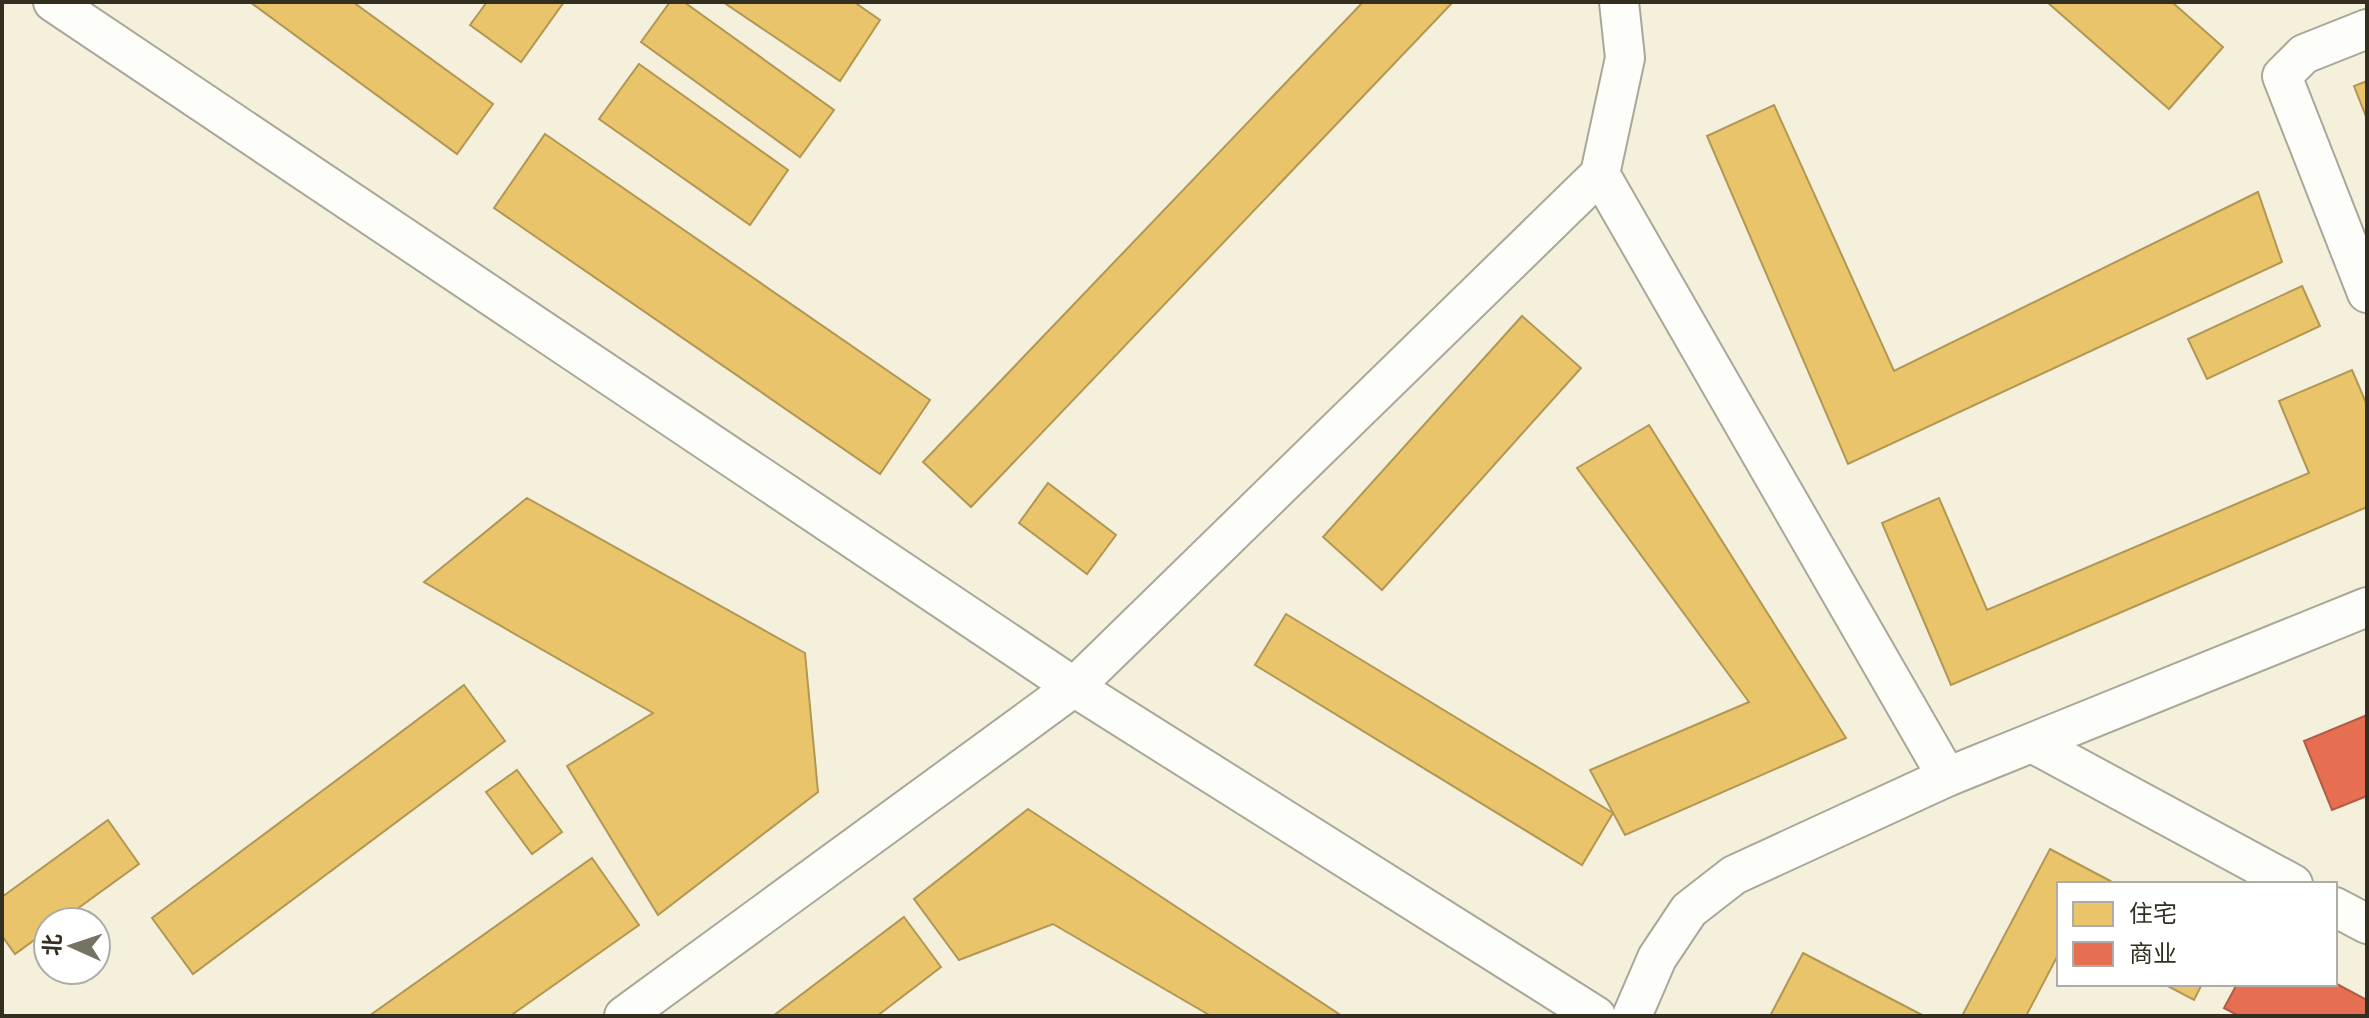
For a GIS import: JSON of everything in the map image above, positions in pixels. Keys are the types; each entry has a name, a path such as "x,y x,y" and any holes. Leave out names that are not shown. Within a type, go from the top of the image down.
{"street":[{"path":"53,2 1074,687 1596,1016"},
{"path":"624,1016 1074,687 1600,174 1625,58 1619,2"},
{"path":"2367,29 2304,54 2282,76 2367,293"},
{"path":"1600,174 1947,777"},
{"path":"1632,1016 1657,958 1689,910 1734,875 1947,777 2367,607"},
{"path":"2032,743 2289,882"},
{"path":"2337,908 2367,924"}],"building: 住宅":[{"path":"250,2 353,2 493,104 457,154"},
{"path":"487,2 564,2 521,62 470,25"},
{"path":"670,2 684,2 834,110 800,157 641,42"},
{"path":"723,2 854,2 880,20 840,81"},
{"path":"1363,2 1453,2 971,507 923,462"},
{"path":"2047,2 2172,2 2223,47 2169,109"},
{"path":"639,64 788,170 750,225 599,119"},
{"path":"2367,81 2367,119 2354,86"},
{"path":"1774,105 1894,371 2258,192 2282,262 1848,464 1707,136"},
{"path":"545,134 930,400 880,474 494,208"},
{"path":"2302,286 2320,326 2207,379 2188,339"},
{"path":"1522,316 1581,368 1382,590 1323,537"},
{"path":"2352,370 2367,405 2367,507 1951,685 1882,523 1939,498 1987,610 2309,473 2279,401"},
{"path":"1649,425 1846,738 1625,835 1590,770 1749,702 1577,468"},
{"path":"1048,483 1116,535 1087,574 1019,523"},
{"path":"527,498 805,653 818,792 658,915 567,766 653,713 424,582"},
{"path":"1286,614 1613,813 1582,865 1255,665"},
{"path":"464,685 505,741 193,974 152,918"},
{"path":"517,770 562,832 532,854 486,792"},
{"path":"1028,809 1342,1016 1211,1016 1053,924 959,960 914,899"},
{"path":"108,820 139,864 81,906 32,906 32,942 15,954 2,936 2,897"},
{"path":"2050,849 2112,882 2057,882 2057,957 2026,1016 1962,1016"},
{"path":"592,858 639,925 510,1016 369,1016"},
{"path":"904,917 941,967 877,1016 773,1016"},
{"path":"1803,953 1924,1016 1770,1016"},
{"path":"2168,986 2201,986 2194,1000"}],"building: 商业":[{"path":"2367,715 2367,796 2332,810 2304,741"},
{"path":"2337,984 2367,1000 2367,1016 2239,1016 2224,1008 2236,986"}]}
